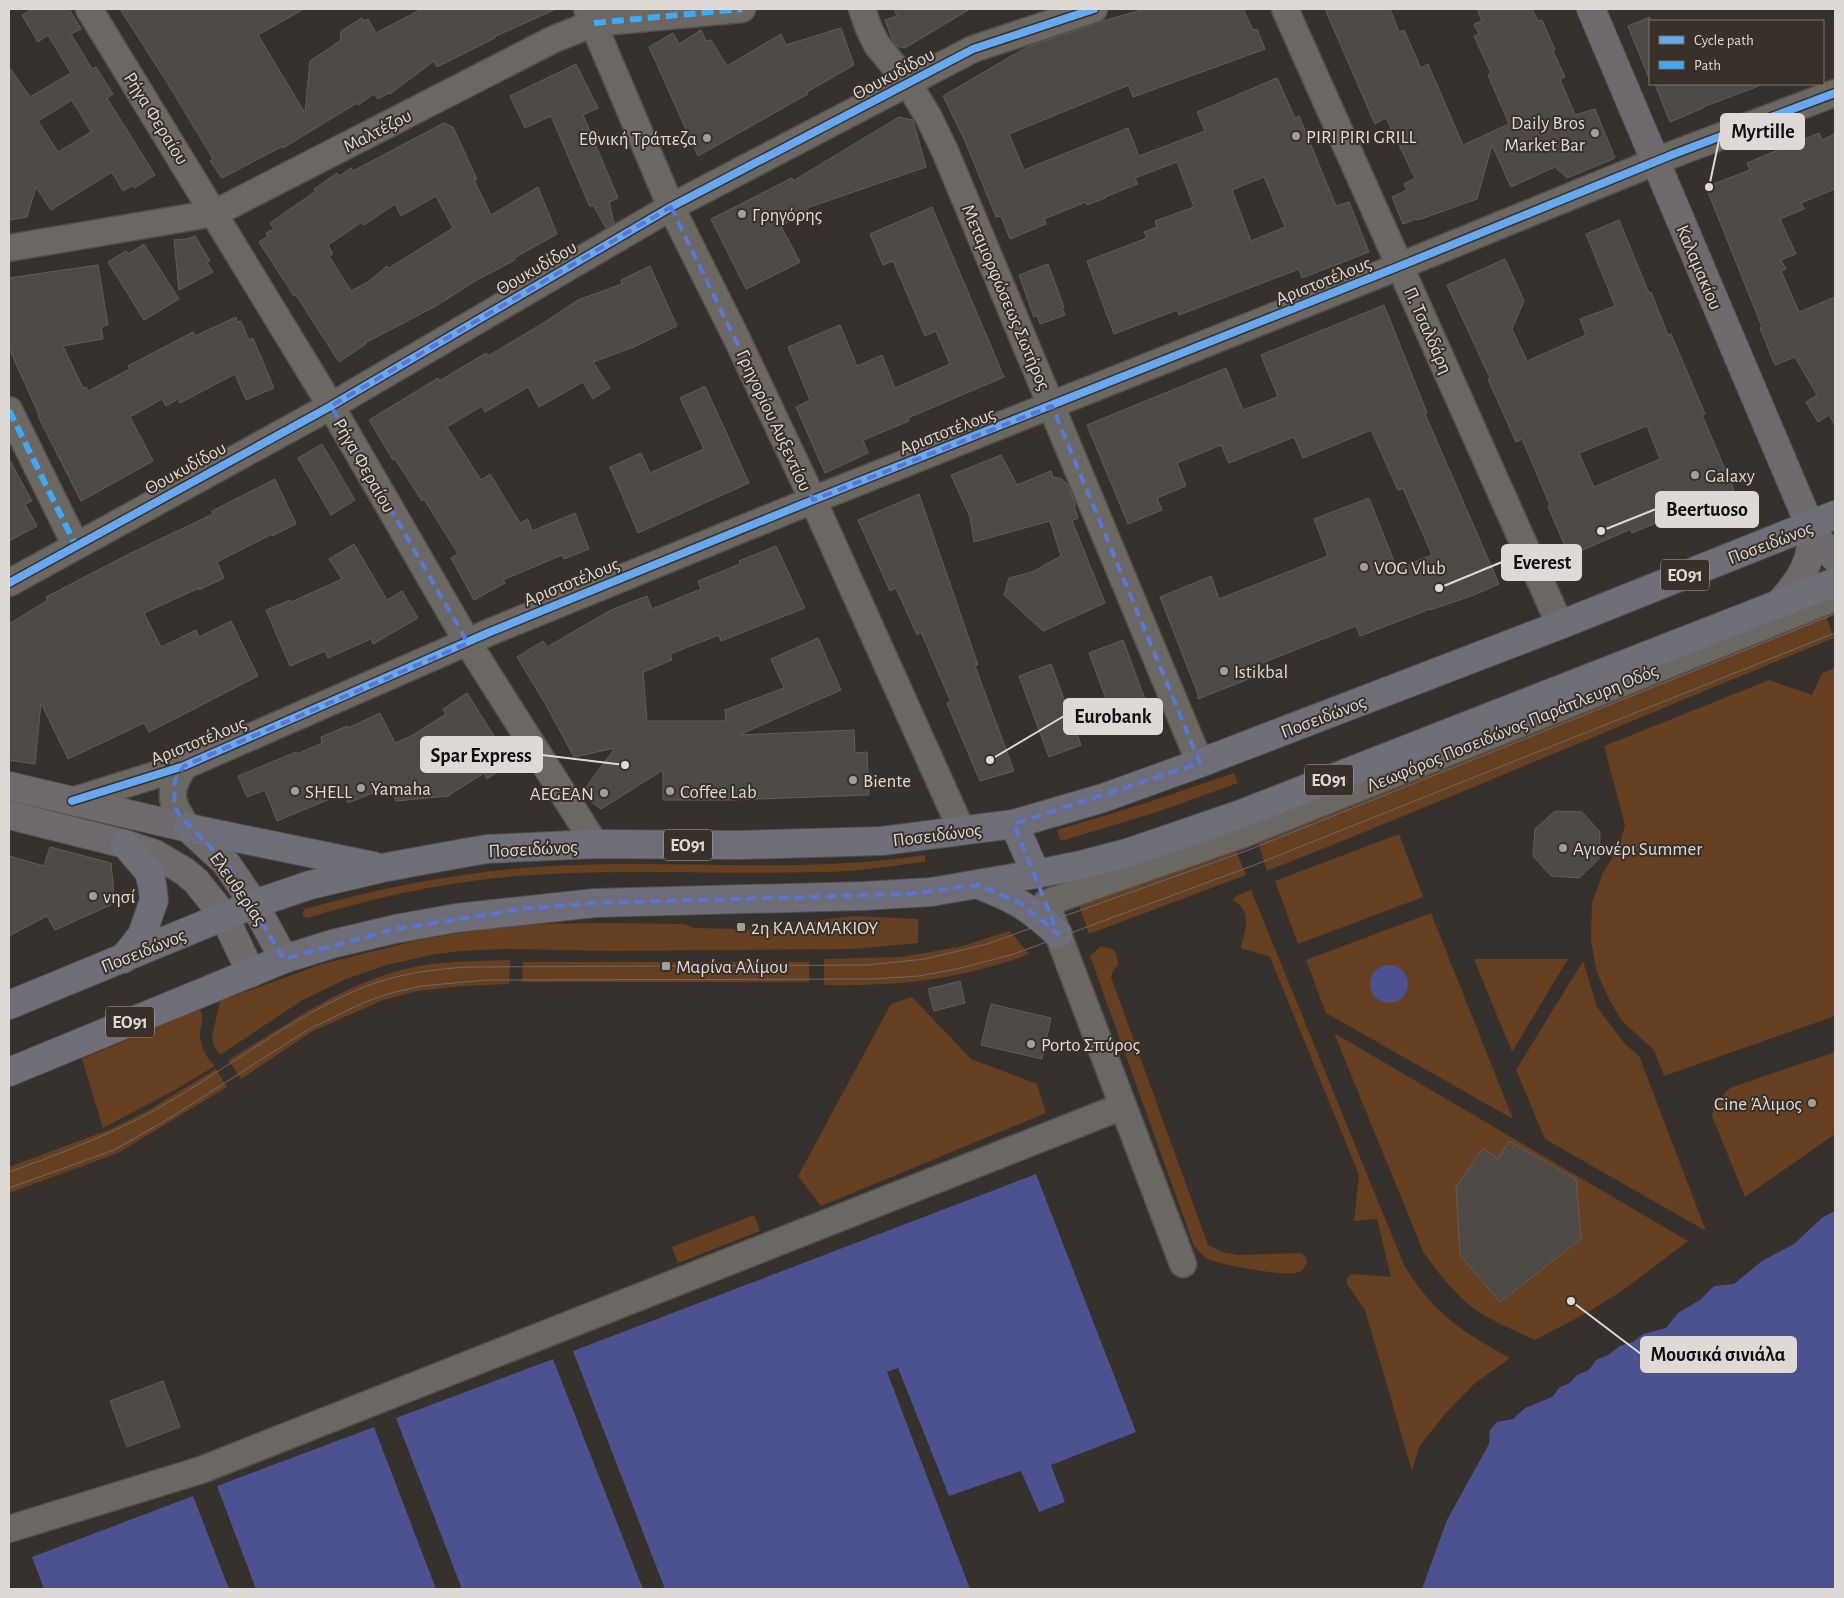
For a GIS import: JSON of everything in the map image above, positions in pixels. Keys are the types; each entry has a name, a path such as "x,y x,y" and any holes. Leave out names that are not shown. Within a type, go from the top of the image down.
{"highway":[{"name":"Ποσειδώνος","path":"9,1005 254,904 310,885 382,868 487,850 595,844 740,845 882,841 1014,824 1102,798 1200,763 1560,625 1835,515"},
{"name":"ΕΟ91","path":"9,1072 284,959 332,944 395,929 456,918 595,903 889,895 931,892 1036,874 1130,852 1224,820 1835,582"},
{"path":"1014,824 1036,874"},
{"path":"188,828 382,868"},
{"path":"123,958 142,935 154,900 149,872 125,844"},
{"path":"979,885 1007,895 1022,904 1043,919 1058,934"}],"main road":[{"name":"Καλαμακίου","path":"1591,9 1810,526"},
{"path":"1810,526 1826,549 1835,558"},
{"path":"1779,604 1799,581 1808,564 1812,546 1810,526"},
{"name":"Ελευθερίας","path":"9,786 188,828 226,863 254,904 284,959"},
{"name":"Ελευθερίας","path":"9,815 125,844 155,854 184,871 196,881 224,916 251,972"}],"street":[{"name":"Ρήγα Φεραίου","path":"89,9 331,406 468,643 595,844"},
{"name":"Μαλτέζου","path":"9,248 215,213 552,40 591,16 742,9"},
{"name":"Μεταμορφώσεως Σωτήρος","path":"862,9 877,45 908,83 928,116 945,151 1200,763"},
{"name":"Θουκυδίδου","path":"9,583 331,406 671,206 972,49 1094,9"},
{"name":"Π. Τσαλδάρη","path":"1285,9 1560,625"},
{"name":"Γρηγορίου Αυξεντίου","path":"591,16 671,206 736,337 813,500 962,831"},
{"name":"Αριστοτέλους","path":"72,801 184,766 443,652 813,500 1052,406 1656,161 1835,93"},
{"path":"9,410 76,546"},
{"name":"Λεωφόρος Ποσειδώνος Παράπλευρη Οδός","path":"1046,903 1244,834 1835,598"},
{"name":"Αριστοτέλους","path":"184,766 175,780 172,792 174,805 188,828"},
{"path":"1036,874 1183,1264"},
{"path":"9,1529 201,1470 1123,1106"}],"highlighted area":[{"path":"671,207 813,500 1052,406 1200,763 1014,824 1058,934 1022,904 979,885 907,894 595,903 521,909 395,929 284,959 226,863 180,816 174,805 175,780 184,766 468,643 331,406"}],"shaded area":[{"path":"1825,613 1834,638 1267,871 1256,836"},
{"path":"1835,668 1835,1016 1664,1076 1654,1050 1622,1021 1610,1001 1597,973 1591,941 1592,903 1603,873 1619,847 1625,825 1604,746 1769,680 1812,695 1822,673"},
{"path":"1234,773 1238,783 1154,813 1061,841 1057,830 1143,804"},
{"path":"1399,834 1423,897 1298,944 1275,881"},
{"path":"1234,846 1246,875 1089,934 1079,905"},
{"path":"925,855 925,862 833,872 617,872 496,878 424,889 377,899 308,918 303,917 305,909 371,892 438,879 505,870 617,864 838,864"},
{"path":"1251,890 1404,1265 1415,1282 1437,1308 1477,1339 1510,1358 1474,1384 1446,1413 1420,1445 1412,1471 1365,1310 1347,1284 1347,1278 1352,1274 1391,1277 1377,1219 1354,1221 1359,1175 1270,957 1241,948 1246,921 1245,915 1239,904 1232,900 1238,895"},
{"path":"1431,913 1513,1119 1326,1013 1306,960"},
{"path":"854,916 918,919 918,943 854,949 611,951 504,949 435,954 387,965 346,979 301,1001 220,1055 214,1046 212,1037 220,1001 322,964 419,940 522,924 684,924 694,928 785,930 821,920"},
{"path":"1010,931 1029,954 1007,962 945,977 885,984 824,985 824,959 901,957 959,947"},
{"path":"1100,947 1111,949 1116,953 1118,965 1111,977 1208,1245 1222,1252 1238,1255 1301,1253 1306,1257 1307,1263 1300,1272 1290,1274 1279,1273 1225,1264 1206,1258 1194,1246 1090,956"},
{"path":"1474,959 1568,959 1512,1052"},
{"path":"510,960 509,984 463,986 418,991 383,1000 313,1031 241,1079 228,1060 320,1004 368,981 419,966 453,962"},
{"path":"1583,961 1597,1007 1625,1044 1639,1056 1706,1231 1545,1139 1516,1070"},
{"path":"523,962 809,962 809,982 522,982"},
{"path":"912,997 971,1059 1037,1084 1046,1113 821,1206 798,1176 891,1004"},
{"path":"200,1009 202,1047 215,1066 175,1090 103,1128 82,1059"},
{"path":"1334,1033 1688,1241 1622,1291 1588,1312 1535,1340 1485,1316 1467,1303 1451,1287 1423,1251"},
{"path":"1835,1052 1835,1134 1745,1197 1712,1116 1717,1101 1730,1088"},
{"path":"216,1069 227,1087 118,1153 9,1193 9,1167 111,1129 147,1111"},
{"path":"754,1215 760,1231 678,1263 672,1247"}],"water":[{"path":"1389,965 1402,971 1408,984 1402,997 1389,1003 1376,997 1370,984 1376,971"},
{"path":"1036,1174 1136,1432 1051,1465 1065,1502 1039,1512 1021,1471 949,1496 898,1368 887,1372 970,1589 665,1589 573,1351"},
{"path":"1835,1211 1835,1589 1422,1589 1447,1520 1489,1444 1490,1430 1497,1422 1513,1419 1525,1408 1552,1397 1560,1387 1570,1383 1577,1375 1589,1370 1596,1360 1608,1355 1620,1346 1633,1342 1643,1334 1666,1328 1678,1313 1700,1300 1714,1286 1734,1284 1762,1261 1794,1244 1823,1217"},
{"path":"553,1359 643,1589 462,1589 396,1418"},
{"path":"374,1427 436,1589 256,1589 217,1486"},
{"path":"193,1496 229,1589 44,1589 32,1557"}],"building":[{"path":"33,9 69,9 81,29 71,34 92,69 96,67 113,94 107,98 155,175 134,188 133,185 123,191 112,172 51,210 36,187 27,217 9,220 9,67 30,97 71,73 48,35 38,42 22,15","holes":["72,100 91,132 58,152 38,121"]},
{"path":"120,9 304,9 258,35 305,113 310,61 340,41 341,31 362,18 364,21 368,19 376,33 422,9 556,9 494,37 437,67 434,61 390,94 378,99 374,94 283,148 283,146 222,178 210,161 213,159 168,84"},
{"path":"894,9 970,9 905,48 897,46 892,39 885,20 897,16"},
{"path":"1145,9 1243,9 1253,30 1257,29 1265,49 1133,97 1129,85 1009,134 1024,170 1128,128 1139,156 1205,131 1197,112 1277,78 1295,118 1299,116 1336,206 1349,202 1369,252 1302,278 1299,269 1179,315 1177,310 1114,334 1087,261 1147,238 1144,232 1157,227 1155,221 1194,207 1177,162 1135,178 1138,184 1087,205 1086,202 1044,219 1046,224 1010,239 1001,216 996,217 965,141 943,96 1027,47","holes":["1264,177 1285,227 1251,241 1232,190"]},
{"path":"1325,9 1390,9 1399,32 1404,30 1421,68 1428,64 1463,145 1509,124 1488,75 1491,73 1474,36 1479,34 1474,24 1482,21 1477,9 1532,9 1538,21 1542,20 1555,50 1553,51 1565,77 1560,79 1575,115 1595,109 1615,158 1567,178 1555,167 1511,187 1492,145 1477,199 1403,224 1392,197 1407,190 1404,184 1415,178 1386,118 1375,124"},
{"path":"1650,17 1649,78 1628,26"},
{"path":"841,28 854,65 807,92 808,94 698,156 649,47 673,33 679,44 701,30 706,41 711,40 727,66 781,34 786,45"},
{"path":"576,64 598,108 583,115 618,198 609,202 614,223 606,228 593,205 590,207 551,116 525,128 510,96"},
{"path":"1655,85 1759,85 1703,107 1670,122"},
{"path":"899,117 913,120 926,167 807,208 809,212 781,226 800,262 746,289 711,219 792,178 793,181"},
{"path":"444,123 453,127 477,179 474,180 491,215 538,187 557,234 514,258 515,260 475,281 436,306 365,343 339,362 259,242 268,236 266,233 274,229 270,223 316,191 314,189 337,173 339,176 351,168 353,171","holes":["436,196 453,228 389,268 387,266 368,282 351,291 329,256 333,254 328,245 362,222 364,225 395,204 401,216"]},
{"path":"1819,133 1822,140 1835,134 1835,189 1801,203 1804,209 1780,219 1796,254 1781,260 1786,269 1781,271 1799,312 1835,297 1835,425 1829,415 1818,422 1806,402 1817,395 1795,357 1775,365 1760,328 1762,327 1706,187 1750,170 1747,163"},
{"path":"932,207 1004,377 908,418 909,421 863,440 868,453 825,473 796,407 810,400 788,347 840,325 857,366 882,355 895,388 950,364 936,331 925,336 893,261 883,265 870,234"},
{"path":"1619,220 1668,335 1671,334 1705,414 1702,415 1734,490 1632,533 1631,529 1569,556 1522,439 1516,442 1488,379 1490,378 1447,285 1505,259 1524,301 1512,329 1527,361 1586,335 1580,319 1615,306 1586,234","holes":["1647,426 1660,459 1594,487 1579,453"]},
{"path":"195,236 210,261 207,263 213,272 179,290 174,240"},
{"path":"144,244 179,299 144,320 108,262 126,251 128,254"},
{"path":"1048,264 1064,307 1062,308 1065,315 1040,324 1037,315 1034,317 1019,275"},
{"path":"98,265 108,325 101,327 103,339 63,346 83,388 86,387 88,391 130,369 128,366 193,332 195,336 236,317 237,322 241,321 249,340 253,338 274,388 246,400 235,374 180,403 178,399 166,406 162,399 130,417 153,461 81,501 38,416 9,348 9,278"},
{"path":"650,266 677,326 634,347 593,362 610,388 593,399 583,382 539,407 528,387 485,412 482,406 447,427 481,480 490,474 520,523 528,519 532,531 575,513 589,549 564,559 562,555 503,580 505,583 474,600 451,558 458,554 424,499 422,501 395,459 393,460 369,420 438,378 439,381 486,353 488,356 578,300 622,284 621,280"},
{"path":"1384,305 1427,413 1425,414 1499,584 1474,595 1430,609 1360,636 1356,626 1247,669 1251,678 1198,699 1198,694 1160,597 1211,576 1219,599 1328,556 1314,519 1369,498 1397,569 1432,555 1403,488 1398,490 1371,430 1303,458 1294,437 1229,463 1221,445 1177,463 1186,486 1157,498 1162,510 1128,524 1087,425 1226,368 1243,410 1278,397 1261,355"},
{"path":"705,386 749,483 638,533 610,467 641,453 650,473 704,449 680,398"},
{"path":"322,444 355,500 331,515 298,458"},
{"path":"1001,455 1017,485 1051,471 1053,477 1062,479 1068,485 1076,505 1074,506 1078,518 1072,521 1105,603 1043,631 1004,595 1009,578 1032,572 1061,556 1050,521 974,542 970,517 951,475"},
{"path":"9,459 32,501 25,504 37,526 9,541"},
{"path":"275,479 296,524 217,562 224,578 144,613 161,647 196,630 199,637 231,621 258,676 149,732 144,723 68,759 41,703 35,764 9,760 9,624 48,600 46,597 131,553 213,514 212,511"},
{"path":"919,494 978,665 975,666 1014,771 980,781 947,703 951,702 921,632 917,635 896,588 890,591 858,520"},
{"path":"354,544 387,600 402,591 418,618 373,644 371,639 328,658 325,651 290,666 266,610 290,600 291,602 342,579 329,559"},
{"path":"776,546 805,608 721,641 719,635 670,654 672,660 643,672 647,721 726,721 725,710 784,688 771,659 818,638 841,690 739,735 854,730 855,753 867,752 869,795 731,800 663,800 663,770 601,809 581,794 615,748 574,757 517,657 543,641 547,647 611,610 647,596 652,609 701,589 698,581 740,564 739,561"},
{"path":"1123,640 1149,710 1115,723 1089,653"},
{"path":"1051,664 1081,745 1049,757 1019,676"},
{"path":"467,693 511,763 487,779 484,773 448,796 396,801 390,786 348,803 344,793 277,821 265,790 247,797 238,776 322,743 321,737 347,726 348,728 380,713 395,743 413,735 446,714 443,709"},
{"path":"1555,811 1582,812 1600,832 1599,859 1579,878 1551,876 1533,856 1535,829"},
{"path":"50,847 111,863 115,903 55,930 47,916 9,936 9,856 44,866"},
{"path":"960,981 965,1003 934,1011 928,989"},
{"path":"991,1004 1051,1018 1042,1059 981,1045"},
{"path":"1509,1141 1576,1179 1581,1239 1500,1302 1460,1255 1456,1187 1483,1148 1498,1159"},
{"path":"163,1381 180,1427 127,1447 110,1401"}],"tram line":[{"path":"9,1172 76,1147 142,1117 306,1016 335,1000 377,982 415,973 468,967 868,965 925,959 987,944 1251,849 1835,614"},
{"path":"9,1188 114,1150 170,1118 309,1029 365,1002 391,993 422,986 486,980 872,979 919,976 957,969 1014,954 1257,864 1835,633"}],"marked path":[{"path":"594,23 742,9"},
{"path":"9,410 76,546"}],"cycle path":[{"path":"9,583 331,406 671,207 973,49 1094,9"},
{"path":"72,801 184,766 490,632 813,500 1400,266 1674,154 1835,93"}],"place":[{"name":"Daily Bros Market Bar","path":"1595,133"},
{"name":"PIRI PIRI GRILL","path":"1296,136"},
{"name":"Εθνική Τράπεζα","path":"707,138"},
{"name":"Myrtille","path":"1709,187"},
{"name":"Γρηγόρης","path":"742,214"},
{"name":"Galaxy","path":"1695,475"},
{"name":"Beertuoso","path":"1601,531"},
{"name":"VOG Vlub","path":"1364,567"},
{"name":"Everest","path":"1439,588"},
{"name":"Istikbal","path":"1224,671"},
{"name":"Eurobank","path":"990,760"},
{"name":"Spar Express","path":"625,765"},
{"name":"Biente","path":"853,780"},
{"name":"Yamaha","path":"361,788"},
{"name":"SHELL","path":"295,791"},
{"name":"Coffee Lab","path":"670,791"},
{"name":"AEGEAN","path":"604,793"},
{"name":"Αγιονέρι Summer","path":"1563,848"},
{"name":"νησί","path":"93,896"},
{"name":"2η ΚΑΛΑΜΑΚΙΟΥ","path":"741,927"},
{"name":"Μαρίνα Αλίμου","path":"666,966"},
{"name":"Porto Σπύρος","path":"1031,1044"},
{"name":"Cine Άλιμος","path":"1812,1103"},
{"name":"Μουσικά σινιάλα","path":"1571,1301"}]}
